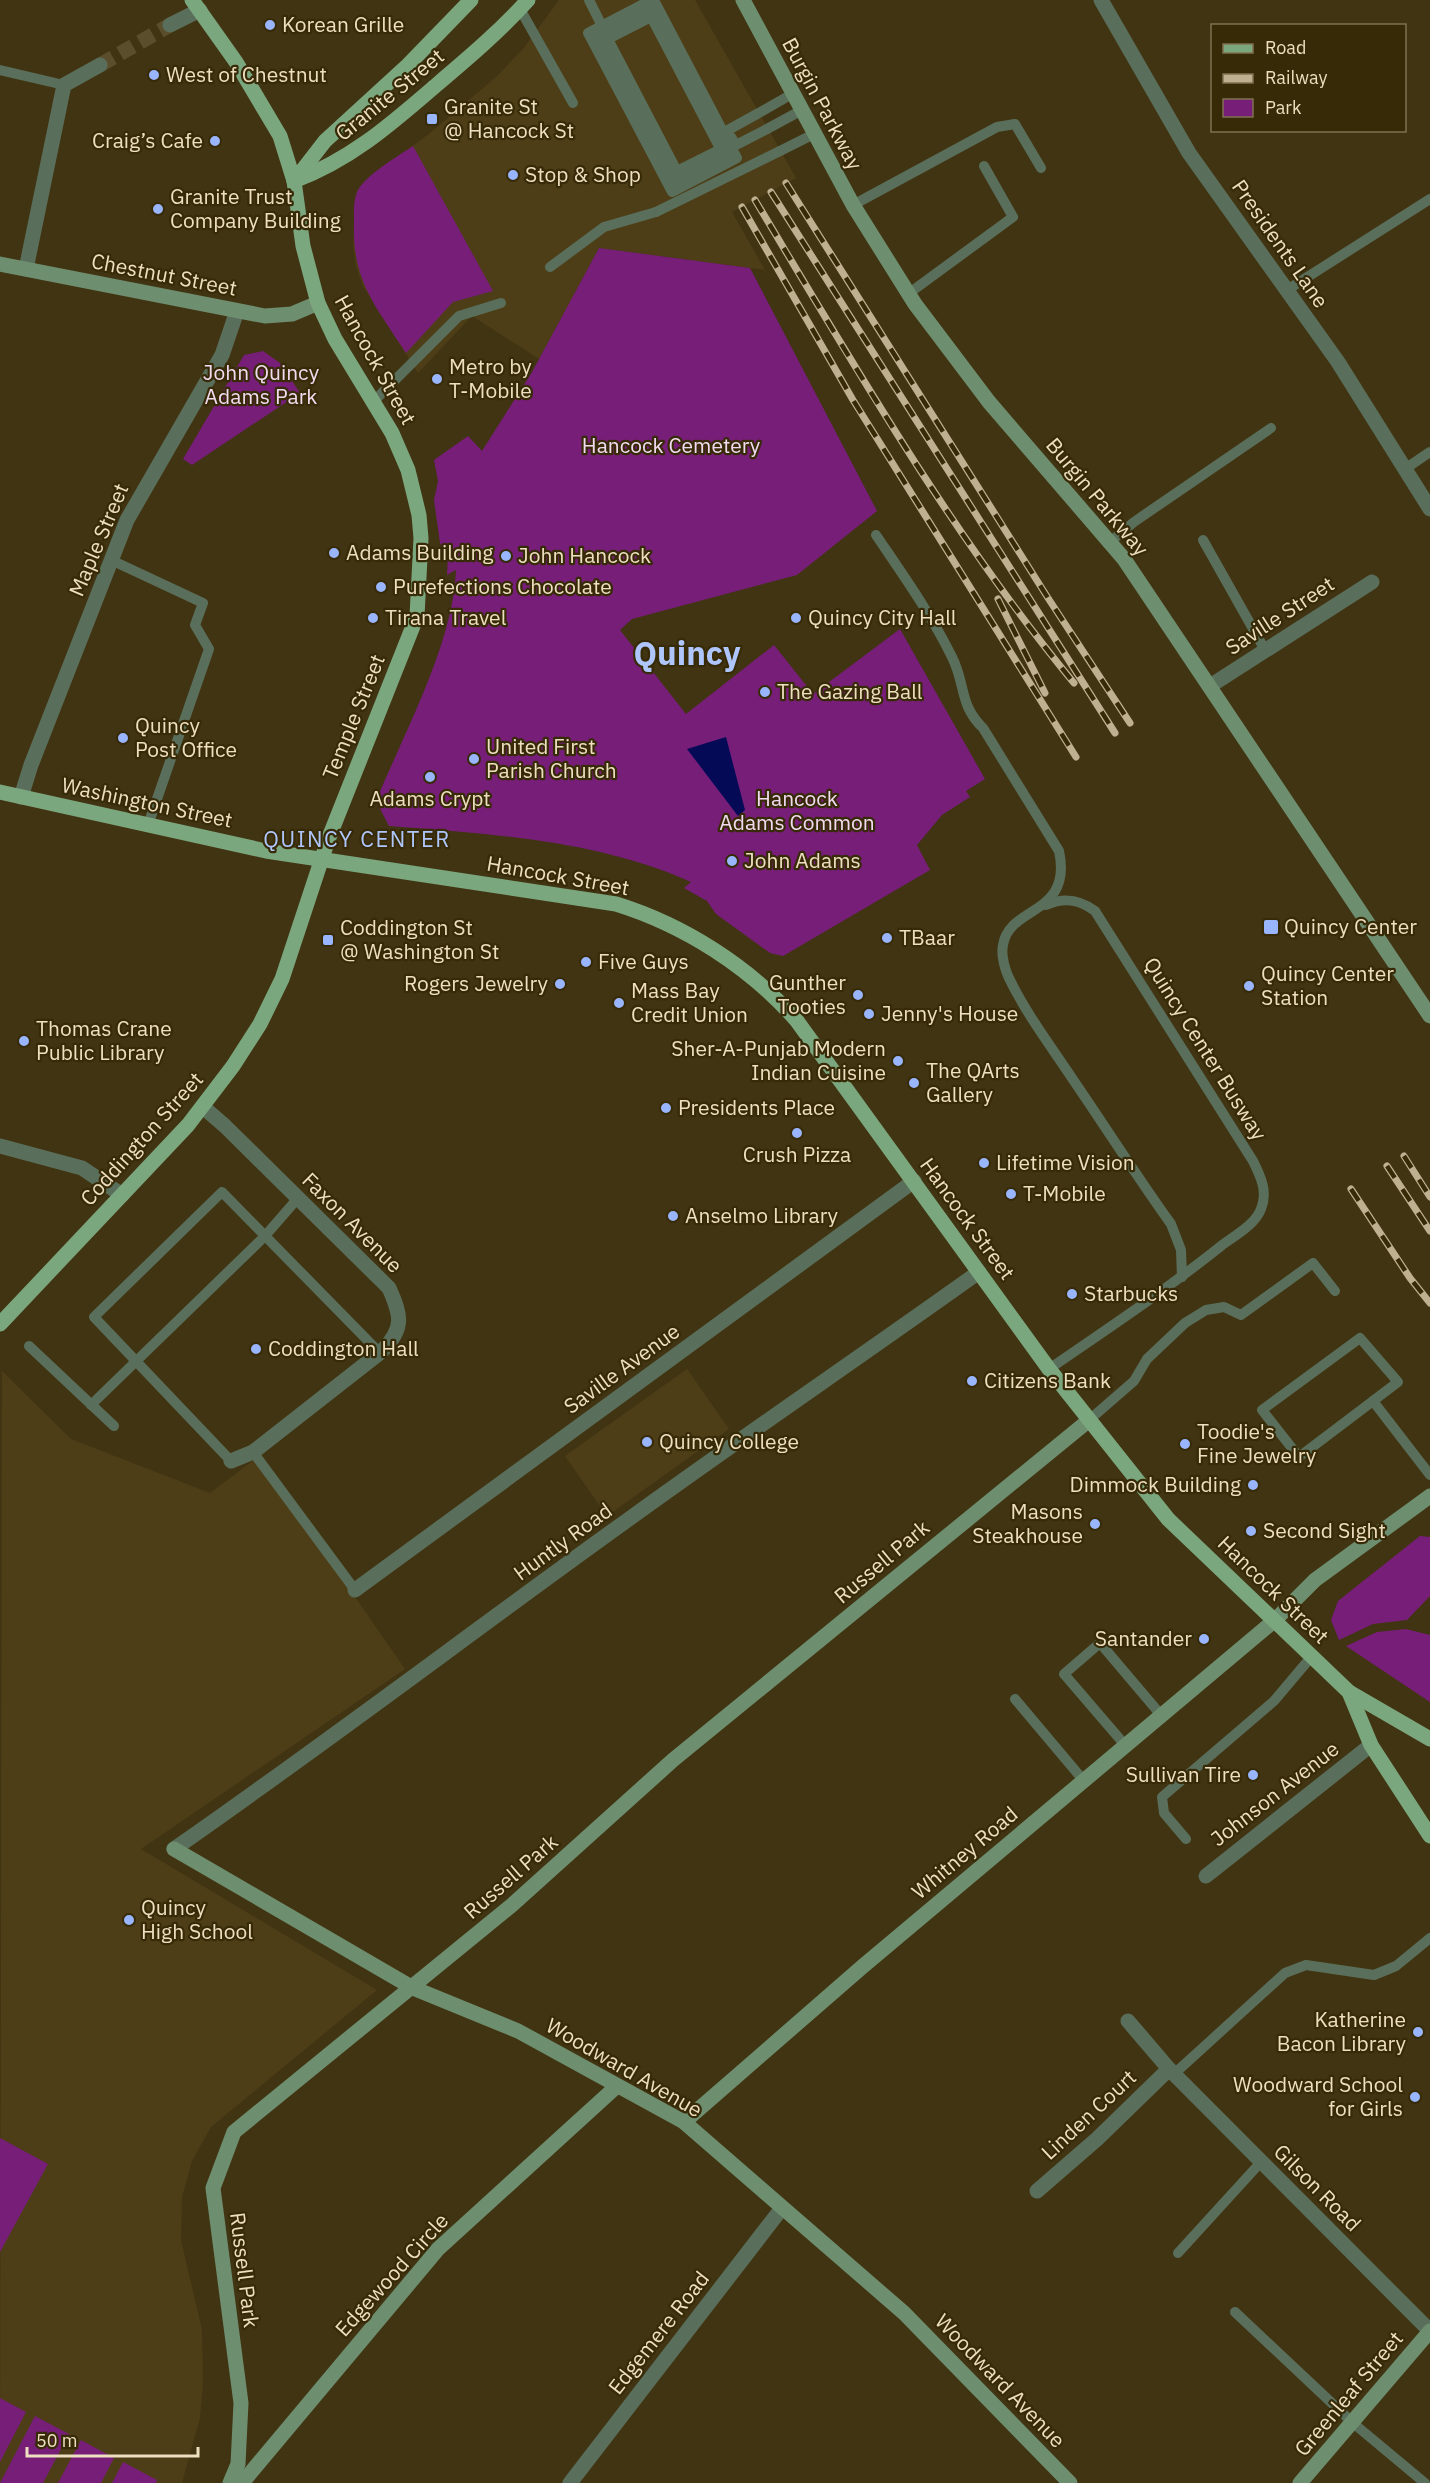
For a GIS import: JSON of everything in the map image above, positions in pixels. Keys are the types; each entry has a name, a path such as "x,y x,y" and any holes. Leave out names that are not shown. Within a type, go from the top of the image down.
{"main road":[{"name":"Granite Street","path":"294,181 326,141 408,65 471,0"},
{"name":"Granite Street","path":"294,181 339,162 378,135 487,42 521,3"},
{"name":"Hancock Street","path":"196,5 268,114 284,147 294,181 305,256 318,303 335,339 392,433 408,470 420,525 421,588"},
{"name":"Temple Street","path":"321,861 417,616 421,588"},
{"name":"Washington Street","path":"0,792 321,861"},
{"name":"Hancock Street","path":"321,861 616,904 659,919 679,930 734,963 779,1000 1088,1421 1168,1518 1349,1692 1371,1745 1430,1836"},
{"name":"Coddington Street","path":"0,1324 203,1107 254,1034 282,979 321,861"},
{"path":"1349,1692 1430,1738"}],"street":[{"name":"Burgin Parkway","path":"743,0 853,205 908,294 964,372 1110,542 1142,585 1430,1016"},
{"name":"Presidents Lane","path":"1101,0 1189,153 1338,362 1430,509"},
{"path":"170,25 196,5"},
{"path":"26,269 64,86 100,65"},
{"name":"Chestnut Street","path":"0,264 237,311 279,317 318,303"},
{"name":"Maple Street","path":"21,797 31,765 137,499 222,355 237,311"},
{"name":"Saville Street","path":"1210,686 1372,582"},
{"name":"Faxon Avenue","path":"203,1107 389,1288 400,1322 395,1338 380,1353 253,1452 231,1461"},
{"path":"0,1146 82,1168 122,1195"},
{"name":"Saville Avenue","path":"355,1590 914,1181"},
{"name":"Huntly Road","path":"174,1850 322,1745 630,1518 822,1385 979,1272"},
{"name":"Russell Park","path":"230,2483 238,2464 241,2403 213,2188 234,2132 512,1905 673,1760 1088,1421"},
{"name":"Whitney Road","path":"684,2122 862,1967 1275,1620 1315,1580 1430,1496"},
{"name":"Johnson Avenue","path":"1206,1876 1371,1745"},
{"name":"Woodward Avenue","path":"174,1850 412,1988 518,2031 684,2122 904,2313 1070,2483"},
{"name":"Gilson Road","path":"1128,2021 1171,2072 1430,2331"},
{"name":"Linden Court","path":"1037,2191 1171,2072"},
{"name":"Edgewood Circle","path":"242,2483 438,2249 617,2086"},
{"name":"Edgemere Road","path":"570,2483 782,2208"},
{"name":"Greenleaf Street","path":"1300,2483 1430,2331"}],"lane":[{"path":"649,0 585,33 672,197 742,160 658,0"},
{"path":"649,0 588,33 672,192 738,158 655,2 593,35 673,186 730,156 653,9 600,37 675,179 723,154 651,17 608,39 677,171 717,151"},
{"path":"658,0 736,145 801,110"},
{"path":"521,3 573,103"},
{"path":"591,5 691,194"},
{"path":"0,70 64,86"},
{"path":"728,130 792,94"},
{"path":"853,205 997,127 1015,124 1041,168"},
{"path":"550,267 604,227 656,212 814,134"},
{"path":"908,294 1013,217 984,166"},
{"path":"1287,290 1430,199"},
{"path":"374,401 459,316 501,303"},
{"path":"1110,542 1134,522 1271,428"},
{"path":"1405,469 1430,453"},
{"path":"876,535 928,613 954,660 969,715 983,728 1059,850 1062,865 1060,882 1053,895 1010,929 1003,943 1003,960 1008,976 1051,1047 1171,1224 1181,1250 1182,1277"},
{"path":"1203,540 1265,650"},
{"path":"111,560 203,603 195,625 209,649 148,825"},
{"name":"Quincy Center Busway","path":"1038,909 1056,901 1070,899 1084,902 1095,910 1253,1161 1264,1188 1261,1211 1250,1224 1182,1277 1049,1369"},
{"path":"231,1461 94,1317 222,1192 380,1353"},
{"path":"91,1406 265,1236 298,1198"},
{"path":"1088,1421 1134,1381 1155,1352 1185,1323 1206,1310 1224,1307 1241,1315 1313,1263 1335,1291"},
{"path":"1360,1338 1398,1382 1373,1401 1299,1456 1263,1410 1360,1338"},
{"path":"29,1346 114,1426"},
{"path":"1373,1401 1430,1475"},
{"path":"253,1452 355,1590"},
{"path":"1125,1745 1064,1674 1100,1643 1161,1714"},
{"path":"1186,1839 1164,1813 1162,1797 1274,1701 1312,1656"},
{"path":"1015,1699 1084,1780"},
{"path":"1171,2072 1285,1973 1306,1965 1374,1975 1385,1972 1430,1938"},
{"path":"1178,2253 1261,2162"},
{"path":"1235,2312 1353,2423 1425,2483"}],"shaded area":[{"path":"559,0 695,0 796,178 732,212 765,270 599,248 539,359 472,316 418,373 363,286 356,266 353,245 357,192 364,182 430,133 497,76 523,49"},
{"path":"726,737 745,810 738,816 687,749"},
{"name":"Quincy College","path":"687,1369 729,1429 607,1516 565,1456"},
{"name":"Quincy High School","path":"2,1371 71,1439 210,1493 258,1457 405,1669 141,1849 377,1990 211,2127 192,2161 182,2197 181,2240 202,2330 203,2383 200,2418 182,2483 0,2483"}],"green space":[{"path":"413,146 493,291 453,302 406,353 376,307 362,278 354,244 354,208 357,192 367,179"},
{"path":"599,248 750,268 877,511 797,575 632,619 620,630 686,714 774,645 813,694 900,629 985,779 966,791 970,797 942,815 917,845 930,870 783,956 770,953 716,914 707,901 684,888 691,882 655,868 581,848 543,841 389,826 376,801 426,687 437,657 453,598 456,570 447,575 448,556 440,543 434,500 438,481 434,460 468,436 482,451 532,372"},
{"name":"John Quincy Adams Park","path":"263,351 280,363 300,393 192,465 183,459 244,355"},
{"path":"1420,1536 1430,1537 1430,1596 1407,1620 1373,1624 1339,1640 1331,1620 1338,1601"},
{"path":"1406,1629 1430,1635 1430,1702 1346,1646 1377,1632"},
{"path":"0,2138 48,2164 0,2252"},
{"path":"0,2398 26,2412 0,2462"},
{"path":"35,2416 69,2434 43,2483 0,2483"},
{"path":"81,2440 114,2458 101,2483 58,2483"},
{"path":"123,2462 157,2480 156,2483 112,2483"}],"tunnel":[{"path":"100,65 170,25"}],"railway":[{"path":"786,183 1048,598 1130,723"},
{"path":"771,192 1115,733"},
{"path":"755,200 867,386 945,508 986,568 1074,683"},
{"path":"742,207 853,400 1076,757"},
{"path":"998,599 1045,693"},
{"path":"1404,1156 1430,1197"},
{"path":"1387,1166 1430,1231"},
{"path":"1351,1189 1410,1278 1430,1303"}],"place":[{"name":"Korean Grille","path":"270,25"},
{"name":"West of Chestnut","path":"154,75"},
{"name":"Granite St @ Hancock St","path":"432,119"},
{"name":"Craig’s Cafe","path":"215,141"},
{"name":"Stop & Shop","path":"513,175"},
{"name":"Granite Trust Company Building","path":"158,209"},
{"name":"Metro by T-Mobile","path":"437,379"},
{"name":"Adams Building","path":"334,553"},
{"name":"John Hancock","path":"506,556"},
{"name":"Purefections Chocolate","path":"381,587"},
{"name":"Tirana Travel","path":"373,618"},
{"name":"Quincy City Hall","path":"796,618"},
{"name":"The Gazing Ball","path":"765,692"},
{"name":"Quincy Post Office","path":"123,738"},
{"name":"United First Parish Church","path":"474,759"},
{"name":"Adams Crypt","path":"430,777"},
{"name":"John Adams","path":"732,861"},
{"name":"Quincy Center","path":"1271,927"},
{"name":"TBaar","path":"887,938"},
{"name":"Coddington St @ Washington St","path":"328,940"},
{"name":"Five Guys","path":"586,962"},
{"name":"Rogers Jewelry","path":"560,984"},
{"name":"Quincy Center Station","path":"1249,986"},
{"name":"Gunther Tooties","path":"858,995"},
{"name":"Mass Bay Credit Union","path":"619,1003"},
{"name":"Jenny's House","path":"869,1014"},
{"name":"Thomas Crane Public Library","path":"24,1041"},
{"name":"Sher-A-Punjab Modern Indian Cuisine","path":"898,1061"},
{"name":"The QArts Gallery","path":"914,1083"},
{"name":"Presidents Place","path":"666,1108"},
{"name":"Crush Pizza","path":"797,1133"},
{"name":"Lifetime Vision","path":"984,1163"},
{"name":"T-Mobile","path":"1011,1194"},
{"name":"Anselmo Library","path":"673,1216"},
{"name":"Starbucks","path":"1072,1294"},
{"name":"Coddington Hall","path":"256,1349"},
{"name":"Citizens Bank","path":"972,1381"},
{"name":"Quincy College","path":"647,1442"},
{"name":"Toodie's Fine Jewelry","path":"1185,1444"},
{"name":"Dimmock Building","path":"1253,1485"},
{"name":"Masons Steakhouse","path":"1095,1524"},
{"name":"Second Sight","path":"1251,1531"},
{"name":"Santander","path":"1204,1639"},
{"name":"Sullivan Tire","path":"1253,1775"},
{"name":"Quincy High School","path":"129,1920"},
{"name":"Katherine Bacon Library","path":"1418,2032"},
{"name":"Woodward School for Girls","path":"1415,2097"}],"district":[{"name":"Quincy","path":"687,653"},
{"name":"QUINCY CENTER","path":"357,839"}],"park label":[{"name":"Hancock Cemetery","path":"671,446"},
{"name":"Hancock Adams Common","path":"797,811"}]}
